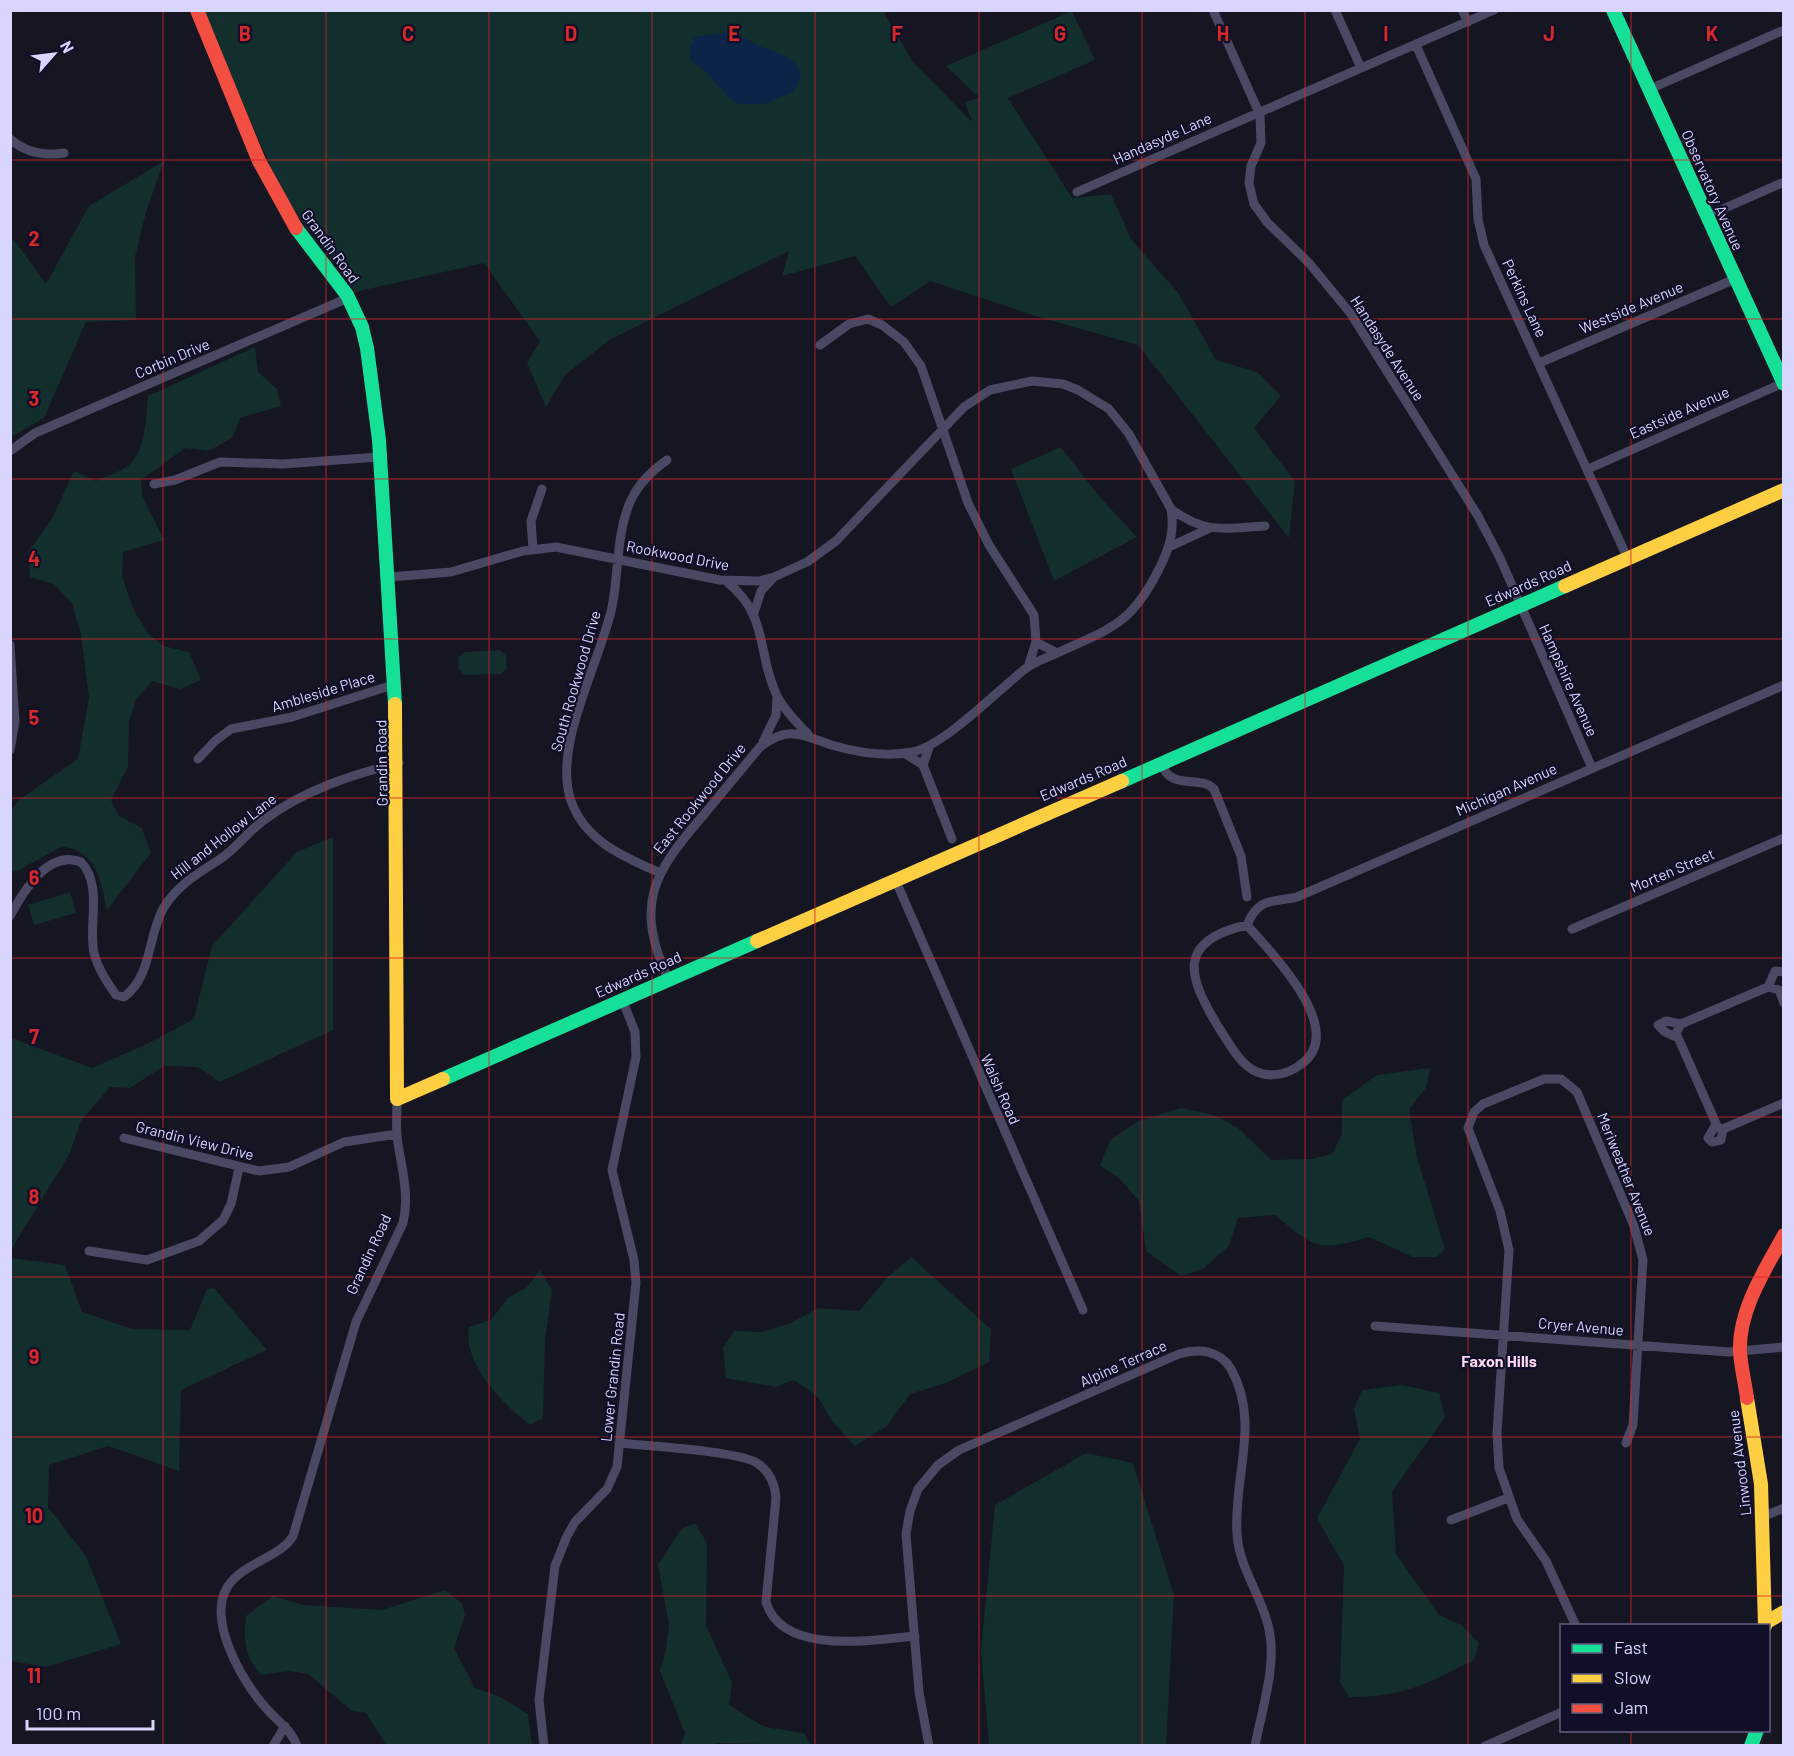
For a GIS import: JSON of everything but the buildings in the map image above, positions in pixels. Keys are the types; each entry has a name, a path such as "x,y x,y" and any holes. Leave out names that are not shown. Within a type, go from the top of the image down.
{"street":[{"name":"Grandin Road","path":"197,10 276,195 298,232 348,298 362,327 378,431 396,684 399,763 397,1134 406,1199 403,1223 356,1322 292,1539 232,1580 224,1593 220,1609 226,1636 242,1673 264,1707 285,1726"},
{"path":"1213,10 1260,115"},
{"path":"1335,10 1361,68"},
{"path":"1462,10 1468,22"},
{"name":"Handasyde Lane","path":"1077,192 1247,117 1260,115 1494,10"},
{"name":"Observatory Avenue","path":"1613,10 1783,383"},
{"path":"1650,89 1784,30"},
{"name":"Perkins Lane","path":"1416,45 1476,179 1478,219 1484,245 1627,557"},
{"name":"Handasyde Avenue","path":"1260,115 1261,143 1251,165 1249,183 1254,204 1267,222 1327,284 1358,324 1478,516 1495,547 1520,605"},
{"path":"10,139 32,152 64,153"},
{"path":"1707,216 1784,182"},
{"name":"Westside Avenue","path":"1539,363 1735,279"},
{"name":"Corbin Drive","path":"10,451 35,433 348,298"},
{"path":"820,345 849,324 860,320 871,320 904,342 921,366 978,524 1034,615 1036,642 1028,667"},
{"path":"904,753 930,745 1028,667 1127,617 1146,596 1169,548 1173,521 1171,509 1122,423 1105,406 1078,390 1048,382 1005,385 976,398 942,429"},
{"name":"Eastside Avenue","path":"1588,469 1783,383"},
{"name":"Rookwood Drive","path":"390,577 474,567 533,549 556,547 726,581 759,581 774,577 807,562 836,541 942,429"},
{"path":"154,484 175,480 220,462 283,464 379,457"},
{"name":"South Rookwood Drive","path":"660,873 612,851 600,842 575,811 567,783 568,749 612,607 617,558 631,500 646,478 668,460"},
{"path":"533,549 531,521 542,489"},
{"name":"Edwards Road","path":"397,1099 1784,490"},
{"path":"1171,509 1208,529"},
{"path":"1169,548 1208,529 1265,526"},
{"path":"754,613 761,591 774,577"},
{"path":"726,581 741,593 754,613 777,696 787,713 808,734"},
{"name":"Hampshire Avenue","path":"1520,605 1592,768"},
{"path":"1036,642 1057,653"},
{"path":"10,645 15,722 10,750"},
{"name":"Ambleside Place","path":"198,759 215,741 231,729 292,717 396,684"},
{"name":"Michigan Avenue","path":"1247,925 1253,911 1263,903 1297,897 1784,684"},
{"path":"760,747 776,715 777,696"},
{"name":"East Rookwood Drive","path":"668,979 651,932 651,904 660,873 672,852 760,747 780,735 808,734 827,743 854,751 904,753"},
{"path":"923,765 930,745"},
{"path":"904,753 923,765 952,840"},
{"name":"Hill and Hollow Lane","path":"10,916 21,896 38,875 65,860 81,862 90,874 94,954 104,979 116,995 124,997 136,984 147,964 153,934 163,909 180,887 226,855 248,832 279,809 340,779 399,763"},
{"path":"1161,763 1163,769 1177,780 1206,784 1214,789 1242,856 1247,897"},
{"name":"Morten Street","path":"1572,929 1784,838"},
{"name":"Walsh Road","path":"895,879 1083,1310"},
{"path":"1247,925 1299,988 1316,1025 1316,1041 1310,1056 1303,1064 1283,1073 1266,1075 1249,1068 1234,1051 1197,985 1193,967 1198,950 1214,937 1247,925"},
{"path":"1768,987 1775,971 1784,972"},
{"path":"1677,1037 1665,1032 1658,1024 1666,1021 1681,1024 1768,987 1781,986 1784,1003"},
{"name":"Lower Grandin Road","path":"544,1746 539,1700 555,1566 563,1543 575,1522 607,1489 613,1478 619,1443 636,1283 634,1260 612,1170 636,1057 635,1032 622,999"},
{"path":"1681,1024 1677,1037 1719,1127 1784,1103"},
{"name":"Meriweather Avenue","path":"1575,1624 1556,1579 1517,1519 1499,1468 1497,1433 1510,1271 1507,1234 1468,1128 1477,1109 1516,1090 1553,1078 1568,1083 1577,1092 1639,1241 1644,1275 1632,1425 1630,1437 1626,1443"},
{"name":"Grandin View Drive","path":"124,1138 239,1168 275,1170 289,1167 344,1142 397,1134"},
{"path":"88,1251 147,1260 199,1241 223,1220 231,1204 239,1168"},
{"name":"Linwood Avenue","path":"1764,1624 1761,1484 1740,1351 1741,1330 1749,1302 1784,1235"},
{"name":"Cryer Avenue","path":"1375,1326 1639,1346 1740,1351 1784,1347"},
{"name":"Alpine Terrace","path":"929,1746 919,1692 907,1522 918,1489 938,1465 959,1450 1179,1354 1194,1350 1210,1353 1227,1363 1245,1404 1246,1438 1237,1534 1244,1564 1265,1614 1271,1644 1255,1746"},
{"path":"619,1443 743,1457 764,1469 773,1482 776,1498 766,1602 772,1617 783,1629 798,1635 847,1641 915,1636"},
{"path":"1451,1520 1508,1498"},
{"path":"1762,1517 1784,1508"},
{"path":"1766,1624 1784,1612"},
{"path":"1485,1746 1560,1713"},
{"path":"273,1746 285,1726 297,1746"},
{"path":"1751,1746 1757,1732"}],"green space":[{"path":"203,11 883,11 912,61 972,122 965,102 980,98 946,66 1072,11 1095,60 1008,98 1072,198 1111,194 1131,239 1179,294 1216,360 1257,372 1281,396 1254,428 1295,481 1289,538 1138,345 1042,318 930,281 891,307 855,256 782,276 789,251 611,339 565,375 546,407 527,363 540,341 484,263 355,292 297,215 277,182"},
{"path":"164,161 146,212 135,257 136,320 86,322 44,418 11,437 11,239 15,241 46,284 89,206"},
{"path":"255,347 258,372 277,389 281,406 240,418 233,437 209,451 185,448 141,480 142,495 164,540 123,552 122,576 134,611 149,634 163,646 189,652 201,680 180,689 152,681 136,700 129,721 128,767 111,800 119,816 142,828 151,853 107,910 96,869 84,855 75,850 63,846 15,872 11,870 11,811 20,799 78,759 89,698 81,634 72,604 54,584 30,577 28,552 52,519 74,471 96,481 123,469 135,458 144,432 148,396"},
{"path":"1061,447 1098,495 1137,537 1054,581 1011,469"},
{"path":"500,650 506,656 507,668 501,674 465,675 459,670 458,658 464,652"},
{"path":"333,837 333,1030 220,1082 198,1067 164,1066 130,1088 110,1087 81,1121 69,1155 11,1250 11,1038 92,1068 145,1045 194,1019 212,946 297,852"},
{"path":"70,892 76,913 34,925 28,905"},
{"path":"1430,1068 1426,1088 1409,1109 1417,1157 1445,1249 1437,1257 1413,1257 1369,1237 1338,1245 1318,1244 1300,1235 1275,1215 1238,1218 1229,1246 1203,1269 1181,1276 1146,1251 1139,1201 1119,1178 1100,1166 1110,1140 1139,1121 1181,1108 1214,1115 1238,1128 1271,1160 1311,1159 1332,1154 1342,1134 1342,1100 1377,1075"},
{"path":"911,1257 991,1329 989,1362 946,1383 910,1394 887,1426 855,1446 831,1420 819,1398 794,1380 776,1387 726,1378 723,1348 734,1331 762,1332 791,1323 818,1308 859,1311 887,1278"},
{"path":"11,1258 65,1265 82,1312 132,1329 190,1330 207,1289 214,1288 267,1350 181,1390 179,1471 108,1446 49,1465 48,1507 86,1556 121,1644 46,1667 11,1661"},
{"path":"540,1270 552,1290 545,1340 543,1418 530,1425 497,1394 478,1368 472,1354 469,1327 491,1320 508,1298 527,1287"},
{"path":"1402,1385 1439,1393 1445,1417 1392,1492 1396,1554 1439,1615 1461,1625 1479,1643 1474,1660 1414,1688 1385,1695 1349,1697 1340,1682 1344,1566 1317,1518 1360,1439 1354,1409 1362,1390"},
{"path":"1086,1453 1133,1463 1174,1595 1166,1745 989,1745 981,1650 995,1505"},
{"path":"695,1523 707,1543 706,1626 732,1682 729,1705 765,1727 804,1733 810,1745 716,1743 714,1745 681,1745 685,1733 660,1671 669,1625 658,1564 681,1529"},
{"path":"445,1590 462,1603 465,1615 454,1648 475,1688 500,1697 528,1714 532,1745 386,1745 366,1713 352,1711 308,1674 290,1671 261,1675 248,1655 245,1640 246,1616 273,1596 304,1605 382,1610"}],"water":[{"path":"730,32 794,62 800,74 793,92 763,104 741,104 732,101 702,68 690,60 690,49 695,37"}],"traffic: fast":[{"path":"1613,10 1784,384"},
{"path":"296,228 347,295 362,327 367,348 379,440 395,704"},
{"path":"1122,781 1565,586"},
{"path":"443,1079 757,941"},
{"path":"1751,1746 1756,1732"}],"traffic: slow":[{"path":"1565,586 1784,490"},
{"path":"395,704 397,1099 443,1079"},
{"path":"757,941 1122,781"},
{"path":"1747,1398 1761,1484 1765,1624"},
{"path":"1765,1623 1784,1612"}],"traffic: jam":[{"path":"197,10 259,161 296,228"},
{"path":"1747,1398 1740,1352 1743,1321 1754,1291 1784,1235"}],"district":[{"name":"Faxon Hills","path":"1499,1360"}]}
